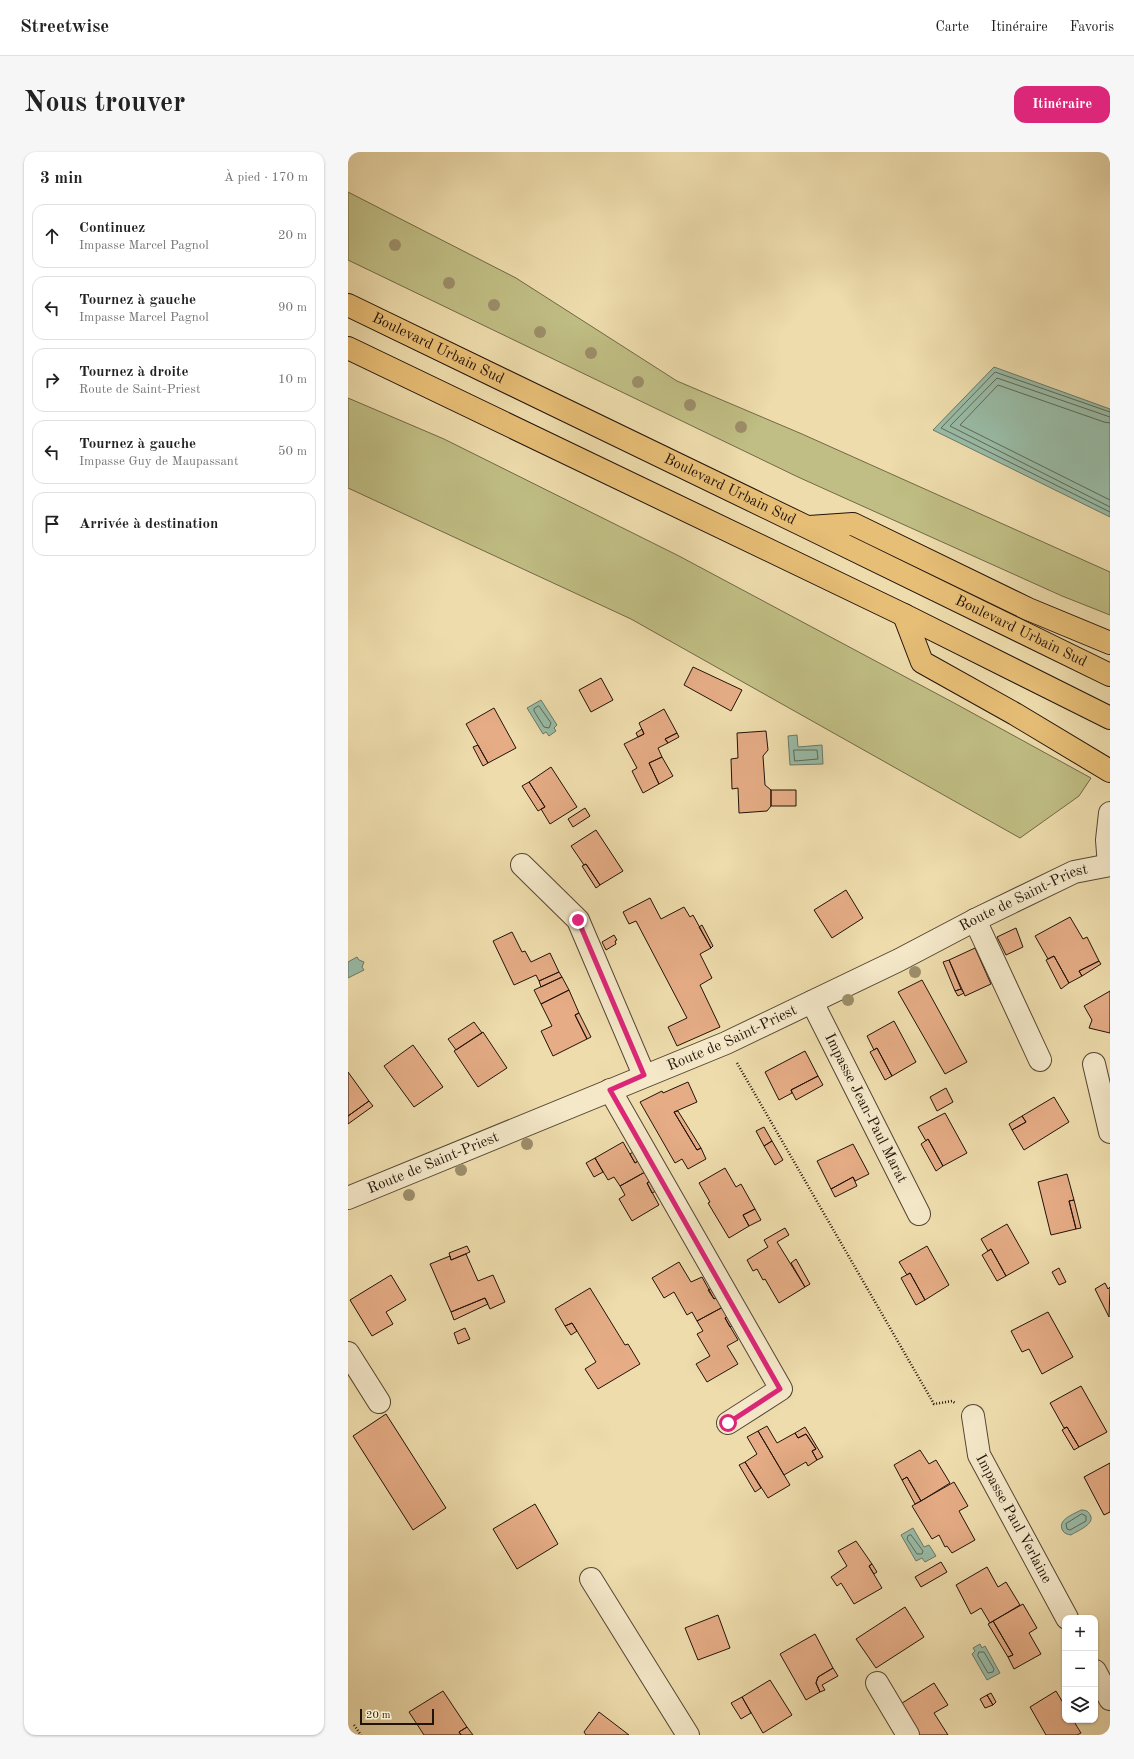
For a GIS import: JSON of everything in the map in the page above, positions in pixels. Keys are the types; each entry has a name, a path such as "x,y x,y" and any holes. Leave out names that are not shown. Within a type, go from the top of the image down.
{"highway":[{"name":"Boulevard Urbain Sud","path":"348,305 807,527 1110,676"},
{"path":"348,348 904,615 1110,718"},
{"path":"807,527 853,524 1028,609 1110,643"},
{"path":"904,615 922,662 1015,714 1110,771"}],"street":[{"path":"1110,813 1107,840 1110,865"},
{"path":"522,865 578,920 644,1075"},
{"name":"Route de Saint-Priest","path":"348,1198 644,1075 726,1043 899,960 975,920 1074,872 1110,865"},
{"path":"975,920 1040,1060"},
{"name":"Impasse Jean-Paul Marat","path":"812,1002 919,1214"},
{"path":"1094,1064 1110,1132"},
{"path":"610,1090 780,1389 728,1423"},
{"path":"348,1353 379,1402"},
{"name":"Impasse Paul Verlaine","path":"973,1416 979,1455 1065,1615"},
{"path":"591,1579 688,1735"},
{"path":"1098,1677 1110,1699"},
{"path":"877,1683 908,1735"}],"path":[{"path":"726,1043 934,1404 952,1401 973,1416"},
{"path":"354,1725 360,1735"}],"shaded area":[{"path":"348,192 516,278 677,381 802,434 1110,572 1110,615 1062,596 798,477 348,260"},
{"path":"348,398 444,439 679,556 1091,778 1079,796 1020,838 631,619 348,488"}],"water":[{"path":"994,367 1110,409 1110,517 933,430"},
{"path":"541,700 557,725 554,728 556,731 549,736 546,732 543,734 527,708"},
{"path":"797,735 798,747 822,745 823,764 790,765 788,736"},
{"path":"357,957 359,960 364,962 362,967 364,970 348,978 348,962"},
{"path":"1081,1510 1089,1513 1091,1517 1090,1523 1071,1535 1066,1534 1061,1527 1062,1524 1067,1518"},
{"path":"913,1528 924,1547 929,1545 936,1556 925,1562 922,1558 916,1561 901,1535"},
{"path":"980,1644 982,1648 985,1646 1000,1673 987,1680 972,1654 975,1651 973,1648"}],"building":[{"path":"693,667 742,690 731,711 684,685"},
{"path":"601,678 613,700 591,712 579,690"},
{"path":"494,708 516,748 488,763 466,724"},
{"path":"664,709 677,733 665,739 668,743 658,748 662,757 649,763 659,784 643,793 632,771 637,768 624,744 644,734 639,723"},
{"path":"642,729 644,734 638,737 636,733"},
{"path":"766,731 768,750 763,756 765,785 771,790 771,806 767,811 739,813 738,788 732,789 731,759 738,758 737,733"},
{"path":"677,733 679,737 668,743 665,739"},
{"path":"478,745 488,763 483,766 473,747"},
{"path":"662,757 673,776 659,784 649,763"},
{"path":"551,767 577,807 550,824 541,809 545,807 529,782"},
{"path":"529,782 545,807 538,811 522,786"},
{"path":"771,790 796,790 796,806 771,806"},
{"path":"585,808 590,816 573,827 568,819"},
{"path":"596,830 623,871 600,885 586,864 584,865 571,846"},
{"path":"586,864 600,885 596,888 582,866"},
{"path":"846,890 863,918 832,938 814,910"},
{"path":"650,898 661,919 684,907 690,917 693,915 711,948 700,954 712,978 700,985 720,1027 677,1046 668,1027 687,1018 636,921 629,924 623,912"},
{"path":"1070,917 1083,939 1087,937 1099,961 1079,971 1082,976 1069,983 1054,956 1048,959 1035,936"},
{"path":"702,925 713,946 711,948 699,927"},
{"path":"1016,928 1023,947 1006,955 997,937"},
{"path":"512,932 522,952 525,951 531,962 550,953 559,972 539,981 536,975 514,985 493,941"},
{"path":"614,935 617,940 615,941 616,944 606,950 602,942"},
{"path":"975,948 991,984 965,996 949,960"},
{"path":"1054,956 1069,983 1061,989 1046,960"},
{"path":"949,960 961,989 955,991 943,962"},
{"path":"1099,961 1101,964 1082,976 1079,971"},
{"path":"559,972 562,977 541,987 539,981"},
{"path":"562,977 569,990 541,1004 534,990"},
{"path":"922,980 967,1062 945,1074 898,992"},
{"path":"961,989 964,993 958,996 955,991"},
{"path":"569,990 579,1013 575,1015 587,1039 553,1056 541,1031 552,1026 541,1004"},
{"path":"1110,991 1110,1033 1089,1028 1092,1020 1084,1006"},
{"path":"579,1013 591,1037 587,1039 575,1015"},
{"path":"894,1021 916,1062 892,1076 877,1048 874,1050 867,1036"},
{"path":"474,1022 482,1033 456,1050 448,1039"},
{"path":"483,1032 507,1068 478,1087 454,1051"},
{"path":"413,1045 443,1087 414,1107 384,1066"},
{"path":"877,1048 892,1076 885,1080 870,1052"},
{"path":"805,1051 818,1076 791,1090 792,1093 779,1100 765,1072"},
{"path":"348,1072 369,1101 348,1116"},
{"path":"818,1076 823,1085 796,1100 791,1090"},
{"path":"688,1082 697,1102 674,1112 697,1150 701,1148 706,1159 688,1169 682,1159 675,1163 640,1102 662,1091 663,1093"},
{"path":"946,1088 953,1102 937,1111 930,1097"},
{"path":"1054,1097 1069,1122 1024,1150 1012,1130 1026,1122 1022,1116"},
{"path":"369,1101 373,1106 348,1124 348,1116"},
{"path":"678,1111 701,1148 697,1150 674,1112"},
{"path":"945,1113 967,1153 943,1166 928,1139 926,1141 918,1127"},
{"path":"1022,1116 1026,1122 1012,1130 1009,1124"},
{"path":"764,1127 772,1141 764,1146 756,1131"},
{"path":"928,1139 943,1166 936,1171 921,1144"},
{"path":"772,1141 783,1160 775,1165 764,1146"},
{"path":"623,1142 635,1163 638,1161 645,1172 620,1186 614,1177 608,1180 595,1158"},
{"path":"853,1144 869,1174 855,1181 853,1177 831,1189 817,1161"},
{"path":"633,1152 638,1161 635,1163 630,1154"},
{"path":"595,1158 603,1172 594,1177 586,1163"},
{"path":"725,1168 736,1187 741,1184 755,1209 743,1215 749,1226 729,1238 708,1203 710,1202 699,1183"},
{"path":"645,1172 650,1181 647,1183 659,1205 632,1221 619,1199 625,1195 620,1186"},
{"path":"1067,1174 1074,1200 1069,1201 1076,1229 1051,1235 1038,1182"},
{"path":"853,1177 857,1186 835,1197 831,1189"},
{"path":"650,1181 656,1191 652,1193 647,1183"},
{"path":"1074,1200 1081,1228 1076,1229 1069,1201"},
{"path":"755,1209 761,1220 749,1226 743,1215"},
{"path":"1007,1224 1029,1263 1006,1276 991,1249 988,1251 981,1239"},
{"path":"785,1228 789,1235 777,1242 805,1287 779,1303 765,1279 763,1280 757,1269 753,1271 747,1260 768,1247 764,1240"},
{"path":"467,1246 470,1252 451,1260 449,1253"},
{"path":"927,1246 949,1285 925,1300 910,1273 907,1275 899,1262"},
{"path":"991,1249 1006,1276 997,1281 982,1255"},
{"path":"466,1254 478,1281 493,1275 505,1302 490,1309 485,1298 451,1312 430,1264 450,1256 451,1260"},
{"path":"796,1259 810,1284 805,1287 791,1263"},
{"path":"679,1262 691,1282 702,1277 714,1299 717,1297 723,1307 697,1321 692,1312 687,1315 674,1292 664,1298 652,1278"},
{"path":"1059,1268 1066,1282 1059,1285 1052,1272"},
{"path":"910,1273 925,1300 916,1305 901,1278"},
{"path":"391,1275 406,1300 386,1312 393,1324 372,1336 350,1300"},
{"path":"1105,1283 1108,1289 1110,1287 1109,1317 1095,1289"},
{"path":"590,1288 625,1345 628,1344 640,1364 598,1389 585,1369 596,1362 572,1323 565,1326 555,1309"},
{"path":"712,1288 717,1297 714,1299 708,1290"},
{"path":"485,1298 488,1304 454,1320 451,1312"},
{"path":"723,1307 729,1316 725,1318 738,1340 727,1346 738,1364 707,1382 696,1364 710,1356 697,1334 703,1331 697,1321"},
{"path":"1048,1312 1073,1357 1042,1374 1029,1349 1022,1352 1011,1331"},
{"path":"729,1316 734,1325 730,1327 725,1318"},
{"path":"572,1323 577,1331 571,1335 565,1326"},
{"path":"465,1328 470,1339 458,1344 454,1333"},
{"path":"1081,1386 1107,1432 1079,1447 1067,1427 1064,1428 1050,1403"},
{"path":"386,1414 446,1508 413,1530 353,1436"},
{"path":"767,1426 777,1443 795,1433 798,1438 806,1434 816,1449 812,1451 817,1460 808,1466 806,1462 784,1475 758,1431"},
{"path":"805,1427 823,1457 817,1460 812,1451 816,1449 806,1434 798,1438 795,1433"},
{"path":"1067,1427 1079,1447 1074,1450 1062,1430"},
{"path":"758,1431 790,1485 768,1498 745,1462 757,1454 747,1437"},
{"path":"920,1450 929,1464 936,1460 950,1483 921,1501 907,1477 902,1480 894,1465"},
{"path":"745,1462 761,1488 755,1492 739,1465"},
{"path":"1110,1463 1110,1512 1104,1515 1084,1477"},
{"path":"907,1477 921,1501 915,1504 902,1480"},
{"path":"954,1482 968,1506 959,1511 975,1540 952,1553 947,1546 945,1547 939,1535 932,1539 912,1506"},
{"path":"535,1504 558,1544 517,1569 493,1529"},
{"path":"856,1541 872,1564 869,1566 882,1588 854,1604 841,1583 837,1586 831,1577 847,1566 838,1551"},
{"path":"941,1562 947,1572 921,1587 915,1577"},
{"path":"872,1564 877,1572 874,1574 869,1566"},
{"path":"987,1567 998,1587 1006,1582 1020,1605 990,1623 981,1608 971,1614 956,1585"},
{"path":"1023,1604 1037,1628 1029,1633 1041,1654 1014,1669 1008,1657 1013,1655 993,1621"},
{"path":"905,1607 924,1637 876,1668 856,1639"},
{"path":"718,1615 730,1648 698,1660 685,1628"},
{"path":"993,1621 1013,1655 1008,1657 988,1624"},
{"path":"815,1634 833,1668 818,1677 816,1683 820,1692 806,1700 780,1654"},
{"path":"833,1668 838,1676 822,1685 825,1690 820,1692 816,1683 818,1677"},
{"path":"770,1680 792,1715 763,1733 742,1697"},
{"path":"934,1683 948,1705 934,1713 948,1735 917,1735 899,1705"},
{"path":"443,1691 467,1727 459,1732 461,1735 424,1735 409,1712"},
{"path":"1056,1691 1062,1701 1062,1723 1075,1723 1081,1733 1077,1735 1046,1735 1030,1707"},
{"path":"991,1693 996,1702 993,1705 987,1695"},
{"path":"987,1695 993,1705 985,1708 980,1699"},
{"path":"742,1697 751,1713 741,1719 731,1703"},
{"path":"599,1712 629,1735 586,1735 584,1732"},
{"path":"467,1727 473,1735 461,1735 459,1732"}],"route":[{"path":"578,920 644,1075 610,1090 780,1389 728,1423"}]}
